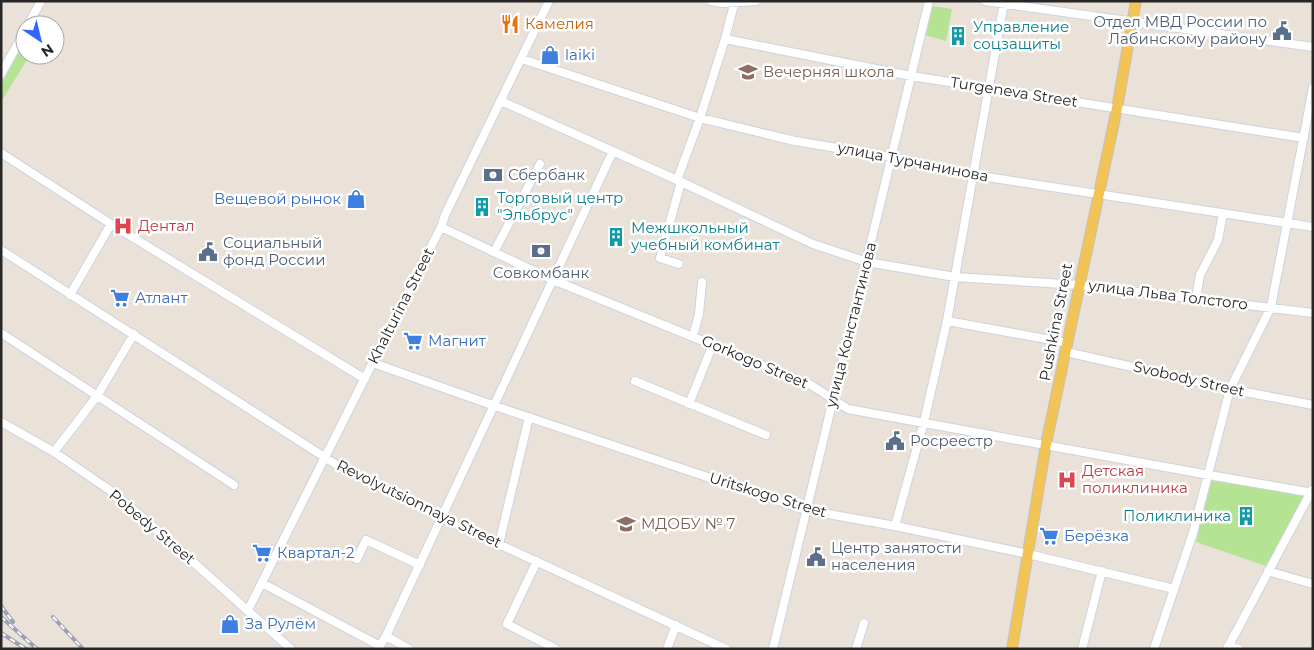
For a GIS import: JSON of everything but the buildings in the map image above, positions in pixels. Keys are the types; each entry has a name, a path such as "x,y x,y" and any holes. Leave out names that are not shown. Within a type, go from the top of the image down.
{"main road":[{"name":"Pushkina Street","path":"1012,649 1046,444 1067,348 1078,284 1117,108 1136,1"}],"street":[{"path":"33,15 41,1"},
{"name":"Khalturina Street","path":"248,610 441,227 444,215 549,1"},
{"path":"711,1 756,1"},
{"name":"улица Константинова","path":"773,649 929,1"},
{"path":"984,1 1313,47"},
{"path":"679,264 660,258 679,181 725,39 735,2"},
{"path":"895,526 924,422 947,321 1004,3"},
{"name":"Turgeneva Street","path":"725,39 911,76 1304,138"},
{"path":"1,74 15,49"},
{"name":"улица Турчанинова","path":"522,59 700,118 795,141 891,157 974,174 1313,227"},
{"path":"1154,649 1193,533 1230,389 1271,307 1313,88"},
{"name":"улица Льва Толстого","path":"501,101 813,244 867,262 955,277 1078,284 1313,313"},
{"path":"262,583 379,647 420,565 612,151"},
{"path":"1,153 111,224 365,379"},
{"path":"494,252 540,164"},
{"path":"1196,298 1200,275 1218,240 1223,213"},
{"path":"70,295 111,224"},
{"name":"Gorkogo Street","path":"441,227 553,280 811,385 848,409 1046,444 1209,476 1312,491"},
{"name":"Revolyutsionnaya Street","path":"1,250 326,457 340,468 442,518 726,649"},
{"name":"Gorkogo Street","path":"692,336 699,314 702,282"},
{"name":"Svobody Street","path":"947,321 1067,348 1230,389 1313,405"},
{"path":"1,333 234,485"},
{"path":"54,452 96,396 134,334"},
{"path":"689,404 713,344"},
{"name":"Uritskogo Street","path":"373,363 494,406 806,510 895,526 1028,554 1174,589"},
{"path":"635,380 766,435"},
{"path":"499,544 529,417"},
{"name":"Pobedy Street","path":"1,422 54,452 119,498 290,649"},
{"path":"1239,649 1228,647 1312,491"},
{"path":"350,555 357,559 366,540 420,565"},
{"path":"537,561 506,624 556,649"},
{"path":"1082,649 1102,571"},
{"path":"1268,571 1313,584"},
{"path":"856,649 864,624"},
{"path":"667,649 676,626"},
{"path":"386,636 408,649"}],"green space":[{"path":"932,6 952,9 946,41 925,35"},
{"path":"15,59 15,65 24,65 1,102 1,85"},
{"path":"1212,478 1307,494 1266,566 1196,542"}],"railway":[{"path":"1,606 13,622"},
{"path":"1,617 37,649"},
{"path":"53,617 83,649"},
{"path":"1,633 26,649"}],"place":[{"name":"Камелия","path":"510,24"},
{"name":"Отдел МВД России по Лабинскому району","path":"1282,31"},
{"name":"Управление соцзащиты","path":"958,36"},
{"name":"laiki","path":"550,55"},
{"name":"Вечерняя школа","path":"748,72"},
{"name":"Сбербанк","path":"493,175"},
{"name":"Вещевой рынок","path":"356,199"},
{"name":"Торговый центр \"Эльбрус\"","path":"482,207"},
{"name":"Дентал","path":"123,226"},
{"name":"Межшкольный учебный комбинат","path":"616,237"},
{"name":"Совкомбанк","path":"541,251"},
{"name":"Социальный фонд России","path":"208,252"},
{"name":"Атлант","path":"120,298"},
{"name":"Магнит","path":"413,341"},
{"name":"Росреестр","path":"895,441"},
{"name":"Детская поликлиника","path":"1067,480"},
{"name":"Поликлиника","path":"1246,516"},
{"name":"МДОБУ № 7","path":"626,524"},
{"name":"Берёзка","path":"1049,536"},
{"name":"Квартал-2","path":"262,553"},
{"name":"Центр занятости населения","path":"816,557"},
{"name":"За Рулём","path":"230,624"}]}
